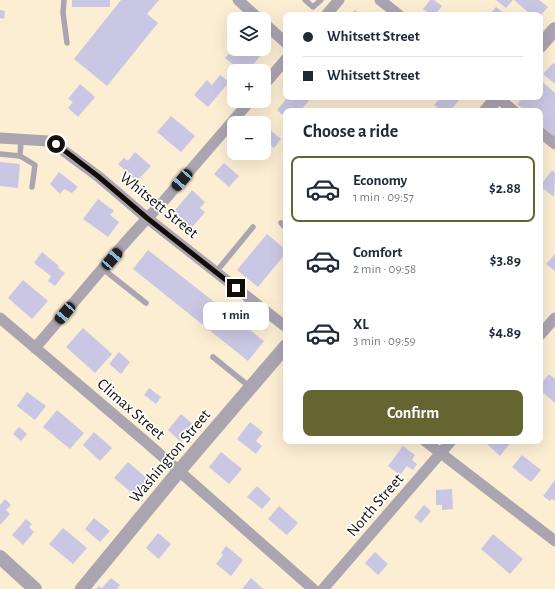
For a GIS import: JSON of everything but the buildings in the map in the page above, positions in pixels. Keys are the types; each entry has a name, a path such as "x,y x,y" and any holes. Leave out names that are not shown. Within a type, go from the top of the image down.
{"street":[{"path":"238,0 251,12"},
{"path":"329,12 339,0"},
{"path":"380,0 395,12"},
{"path":"543,43 555,29"},
{"path":"271,30 283,40"},
{"path":"271,77 283,63"},
{"path":"488,108 495,100"},
{"path":"501,100 510,108"},
{"path":"35,348 244,108"},
{"path":"543,134 555,144"},
{"name":"Whitsett Street","path":"0,138 48,141 56,144 99,177 147,218 283,325"},
{"name":"Climax Street","path":"0,318 179,471 313,589"},
{"path":"543,332 555,318"},
{"name":"Washington Street","path":"82,589 179,471 283,350"},
{"path":"429,444 440,454 514,509 555,542"},
{"name":"North Street","path":"323,589 448,444"},
{"path":"0,558 31,587"}],"lane":[{"path":"64,0 63,13 66,43"},
{"path":"305,0 313,7 321,0"},
{"path":"20,156 21,139"},
{"path":"0,154 20,156 35,165 32,187"},
{"path":"216,272 253,228"},
{"path":"103,269 146,303"},
{"path":"213,357 250,388"}],"route":[{"path":"56,144 236,288"}]}
